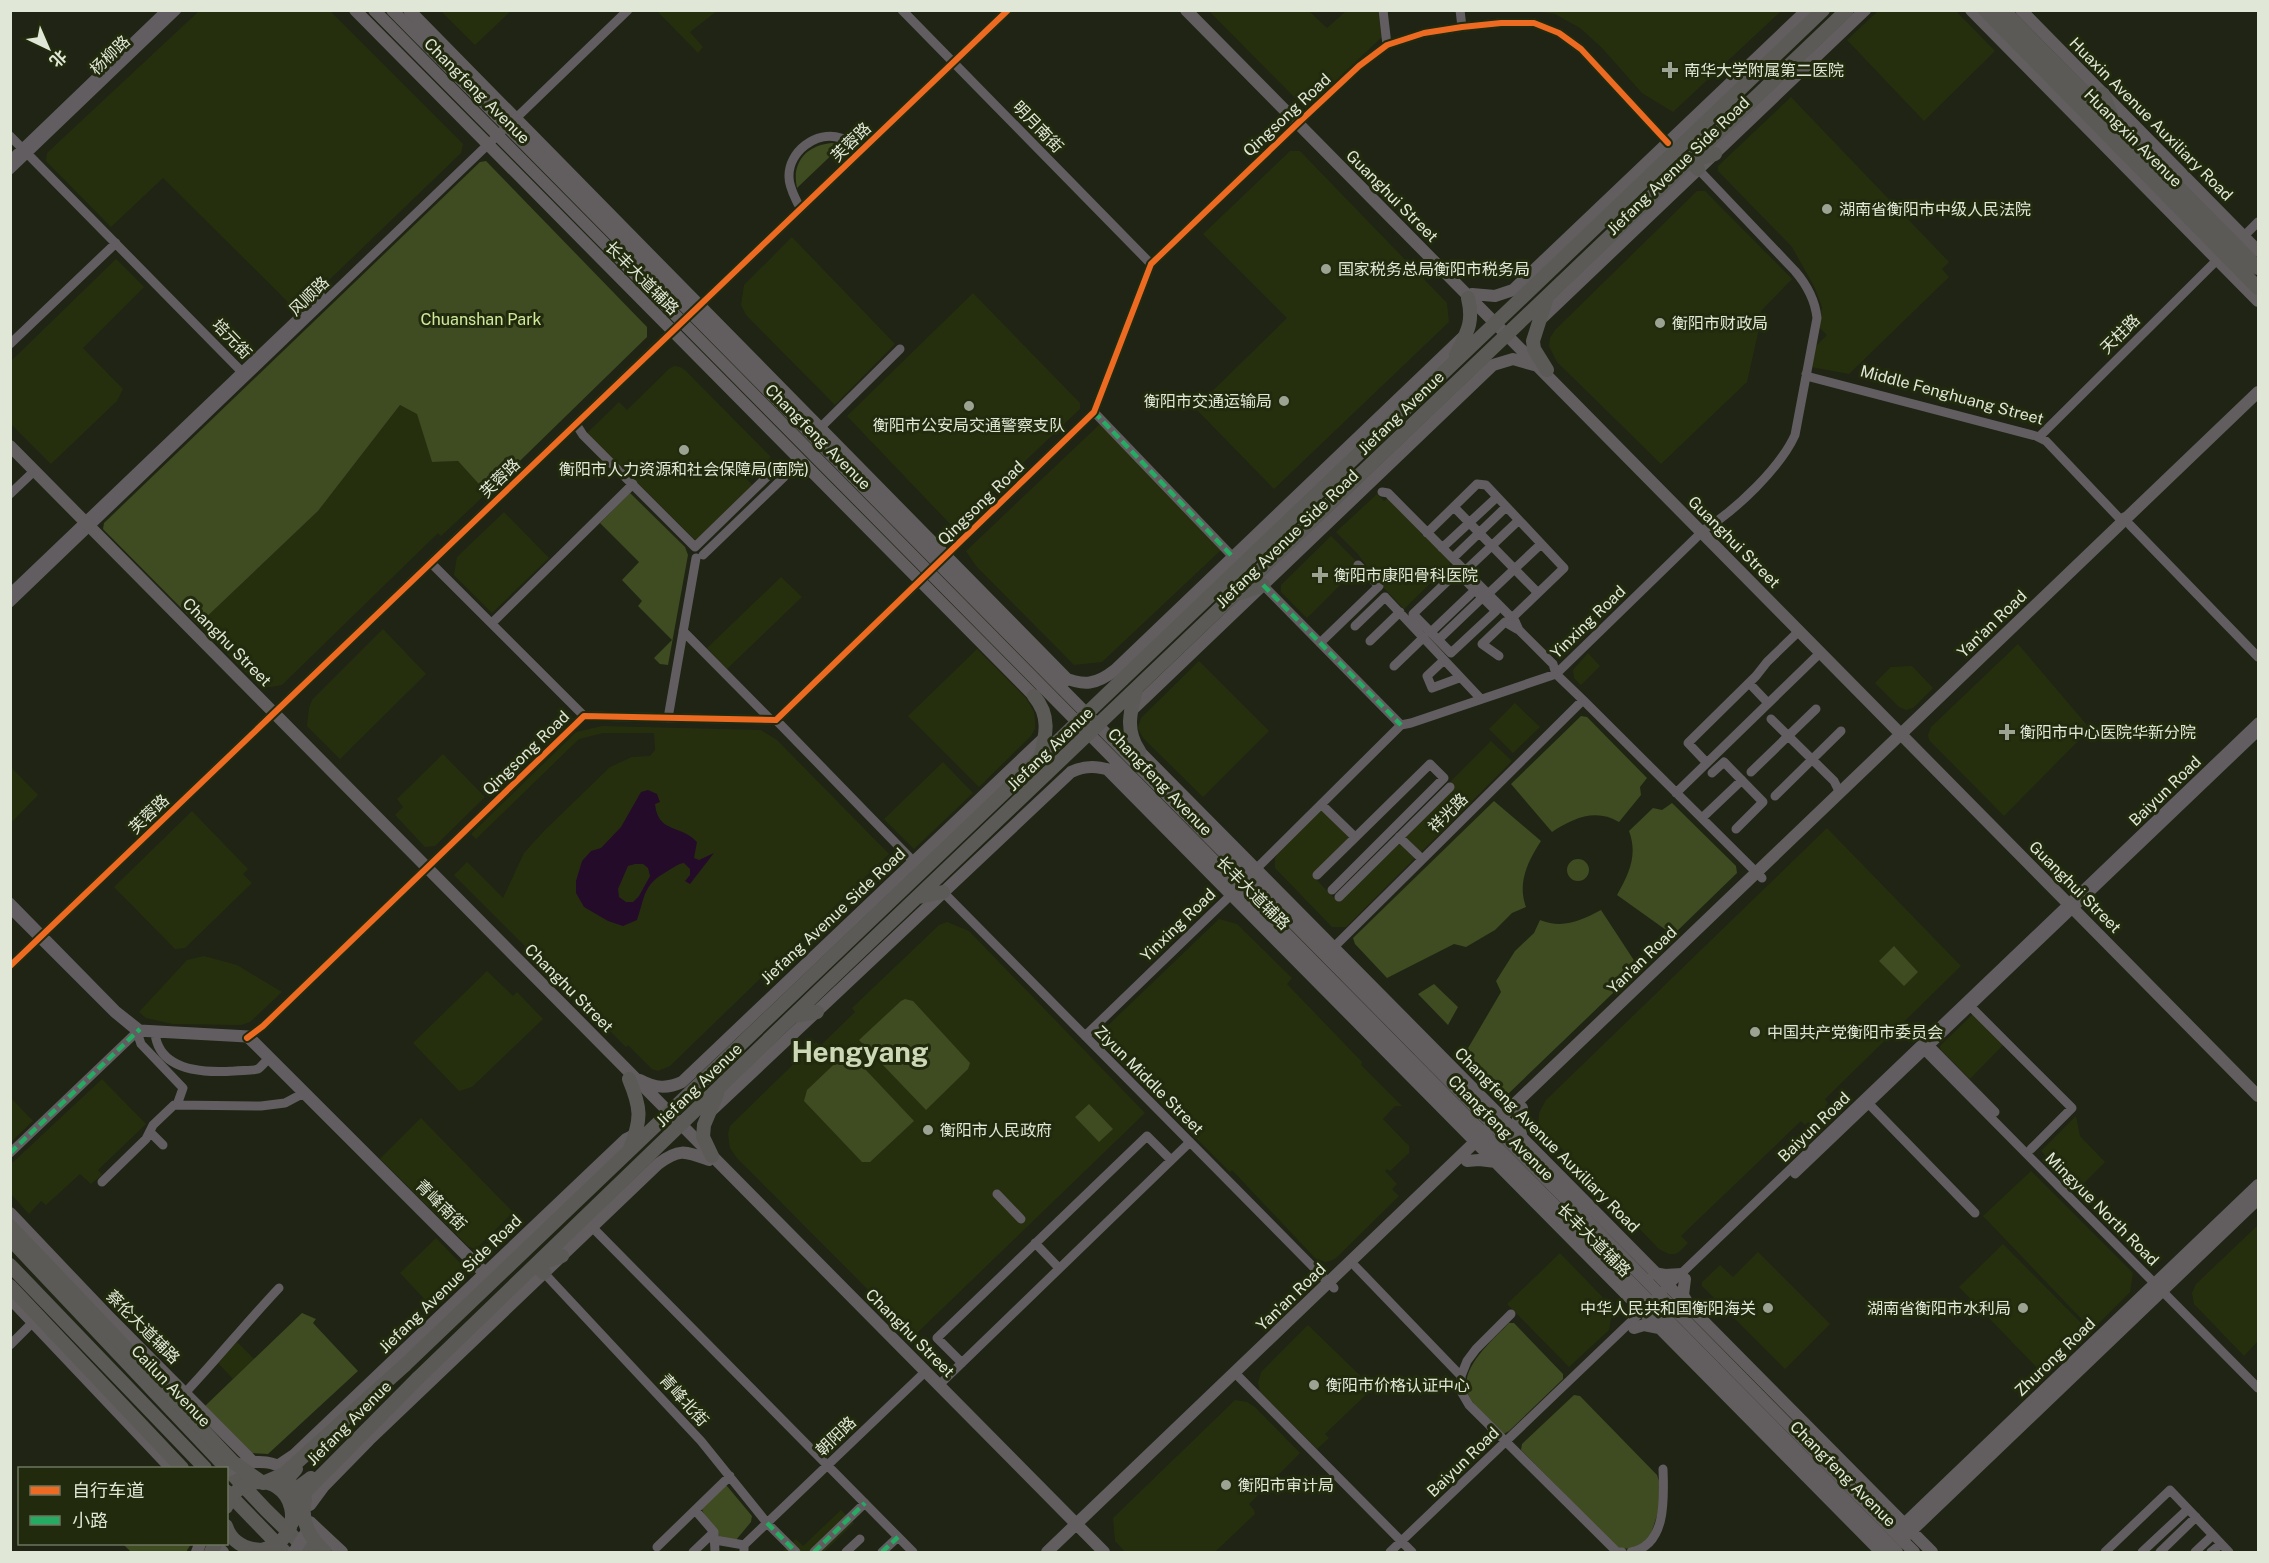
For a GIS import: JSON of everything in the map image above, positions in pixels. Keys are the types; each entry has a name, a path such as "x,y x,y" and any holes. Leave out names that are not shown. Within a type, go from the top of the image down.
{"highway":[{"name":"Jiefang Avenue","path":"228,1504 234,1493 243,1487 252,1483 263,1483 284,1474 405,1365 488,1277 628,1154 641,1135 668,1115 783,1006 918,867 1040,760 1237,562 1451,366 1823,10"},
{"name":"Jiefang Avenue","path":"255,1552 272,1548 281,1542 288,1534 296,1506 307,1490 418,1378 540,1269 679,1126 825,985 1548,296 1695,165 1847,10"},
{"name":"Huangxin Avenue","path":"1985,10 2044,77 2230,248 2259,268"},
{"name":"Huangxin Avenue","path":"2003,10 2114,122 2230,248 2259,288"},
{"path":"2103,94 2114,122"},
{"path":"1668,143 1695,133"},
{"path":"1695,165 1715,154"},
{"path":"1451,366 1467,334 1472,314 1470,296"},
{"path":"1541,368 1533,341 1548,296"},
{"path":"1236,594 1263,585"},
{"path":"1137,690 1130,712 1129,730 1132,741 1139,751"},
{"path":"1034,696 1045,714 1047,726 1040,760"},
{"path":"917,898 943,892"},
{"path":"794,1016 819,1010 825,985"},
{"path":"631,1077 638,1101 641,1135"},
{"path":"710,1158 703,1137 704,1125 720,1087"},
{"path":"10,1226 106,1322 240,1466 263,1483 283,1492 293,1512 292,1523"},
{"name":"Cailun Avenue","path":"10,1239 225,1467"},
{"path":"540,1269 562,1256"},
{"name":"Cailun Avenue","path":"10,1265 204,1467"},
{"path":"10,1286 181,1467"},
{"path":"342,1423 288,1477 290,1487 296,1490 300,1488 357,1438"},
{"path":"240,1466 269,1473 296,1464"},
{"path":"228,1489 239,1478 240,1466"},
{"name":"Cailun Avenue","path":"228,1470 266,1510 310,1536 325,1552"},
{"path":"307,1490 303,1512 306,1529 310,1536"},
{"path":"228,1493 284,1552 299,1536 304,1534 310,1536"},
{"path":"228,1530 233,1539 241,1546 255,1552"}],"main road":[{"name":"长丰大道辅路","path":"355,10 486,143 675,325 919,581 1034,696"},
{"name":"Changfeng Avenue","path":"374,10 496,134 675,325 929,572 1198,828 1244,882 1397,1049 1491,1132 1633,1267 1686,1339 1890,1542 1914,1552"},
{"name":"Changfeng Avenue","path":"392,10 509,120 942,559 1045,670 1083,719"},
{"path":"409,10 509,120"},
{"name":"Jiefang Avenue Side Road","path":"1470,296 1506,294 1521,283 1807,10"},
{"name":"Jiefang Avenue Side Road","path":"1715,154 1865,10"},
{"path":"1971,10 2044,77"},
{"name":"Huaxin Avenue Auxiliary Road","path":"2021,10 2103,94 2230,248 2259,301"},
{"name":"Guanghui Street","path":"1193,11 1299,122 2259,1096"},
{"name":"Jiefang Avenue Side Road","path":"1539,321 1695,165"},
{"name":"Huaxin Avenue Auxiliary Road","path":"2230,248 2259,251"},
{"name":"Jiefang Avenue Side Road","path":"1045,670 1077,682 1102,681 1237,562 1467,334"},
{"name":"Jiefang Avenue Side Road","path":"1130,712 1493,365 1513,358 1541,368"},
{"name":"Yan'an Road","path":"1047,1552 1077,1529 1238,1376 2127,523 2259,392"},
{"name":"Yan'an Road","path":"2127,523 2259,402"},
{"name":"Changhu Street","path":"10,446 86,526 923,1374 1077,1529 1104,1552"},
{"name":"Changhu Street","path":"10,453 86,526"},
{"name":"Guanghui Street","path":"1703,531 1798,631 1905,735"},
{"path":"942,559 1068,680"},
{"name":"Changfeng Avenue","path":"1094,730 1134,779 1167,813 1310,940 1346,977 1397,1049 1464,1096 1519,1170 1658,1301 1878,1516 1890,1542"},
{"name":"Yan'an Road","path":"1759,875 1840,793 1905,735"},
{"name":"Jiefang Avenue Side Road","path":"631,1077 660,1087 682,1082 764,1004 918,867 1045,737"},
{"name":"Changfeng Avenue Auxiliary Road","path":"1139,751 1173,785 1244,882 1334,947 1490,1104 1491,1132 1529,1144 1656,1274 1658,1301 1690,1308 1890,1542 1929,1550"},
{"path":"709,1113 1071,772 1083,766 1101,767 1134,779"},
{"name":"长丰大道辅路","path":"1108,770 1174,837 1244,882 1397,1049 1404,1070 1460,1127 1491,1132 1493,1161 1625,1294 1658,1301 1659,1328 1863,1535 1890,1542"},
{"path":"1173,785 1198,828"},
{"path":"1141,803 1167,813 1174,837"},
{"name":"Guanghui Street","path":"2073,905 2259,1089"},
{"path":"1310,940 1334,947 1346,977"},
{"path":"764,1004 783,1006"},
{"path":"1464,1096 1490,1104 1520,1105 1517,1122 1529,1144"},
{"path":"1460,1127 1465,1137 1464,1158 1493,1161 1519,1170"},
{"name":"Jiefang Avenue Side Road","path":"279,1466 294,1455 488,1277 626,1139 641,1135"},
{"path":"562,1256 672,1153 687,1151 710,1158"},
{"name":"Yan'an Road","path":"1331,1286 1356,1267 1464,1158"},
{"name":"Zhurong Road","path":"1890,1542 2161,1285 2259,1185"},
{"name":"Zhurong Road","path":"2161,1285 2259,1199"},
{"name":"蔡伦大道辅路","path":"10,1213 106,1322 185,1393 240,1466"},
{"path":"1633,1267 1656,1274 1683,1276 1683,1295 1690,1308"},
{"path":"310,1505 324,1486 540,1269"},
{"path":"1625,1294 1634,1312 1633,1324 1659,1328 1686,1339"},
{"path":"10,1298 170,1467"},
{"path":"1704,1357 1714,1384"},
{"name":"Changhu Street","path":"923,1374 939,1385 1077,1529 1096,1552"},
{"path":"240,1466 262,1461 279,1466 294,1475 305,1489 310,1505 310,1536 294,1552"},
{"path":"1890,1542 1923,1513"},
{"path":"1923,1513 1922,1535 1929,1550"},
{"name":"Yan'an Road","path":"1059,1552 1077,1529"},
{"path":"310,1536 342,1552"}],"street":[{"name":"杨柳路","path":"10,170 24,152 166,10"},
{"name":"杨柳路","path":"10,160 24,152 177,10"},
{"name":"风顺路","path":"10,603 243,374 496,134 620,10"},
{"name":"风顺路","path":"509,120 628,10"},
{"name":"明月南街","path":"902,10 1151,264"},
{"name":"芙蓉路","path":"10,966 39,935 270,712 952,61 1000,10"},
{"name":"芙蓉路","path":"694,307 858,147 1008,10"},
{"path":"1383,10 1387,45"},
{"path":"1460,10 1465,27"},
{"path":"1465,27 1466,10"},
{"name":"Qingsong Road","path":"249,1037 584,716 773,720 1094,412 1151,264 1359,66 1387,45 1424,33 1502,23 1534,23 1559,33 1581,49 1668,143"},
{"path":"798,204 790,187 789,175 791,163 797,152 817,139 829,136 841,138 858,147"},
{"name":"培元街","path":"10,138 243,374"},
{"name":"Yinxing Road","path":"1085,1036 1401,725 1556,674 1703,531 1718,521 1776,466 1789,448 1795,435 1817,318 1816,306 1795,270 1695,165"},
{"name":"天柱路","path":"2040,435 2259,222"},
{"path":"10,344 115,244"},
{"name":"芙蓉路","path":"270,712 574,426 675,325"},
{"path":"816,431 900,350"},
{"name":"Middle Fenghuang Street","path":"1806,374 1810,377 2040,435 2259,657"},
{"path":"1094,412 1237,562"},
{"path":"574,426 695,548 702,549 683,631 668,718"},
{"path":"695,548 776,468 784,477 700,557"},
{"path":"10,494 31,474"},
{"path":"492,623 633,484"},
{"path":"1427,533 1478,484 1486,485 1564,568 1512,618"},
{"path":"1355,626 1385,597 1451,653 1496,611 1453,558 1388,494 1382,492"},
{"path":"1442,548 1497,497"},
{"path":"1454,507 1538,593"},
{"path":"1453,558 1506,507"},
{"path":"1465,571 1519,520"},
{"name":"Middle Fenghuang Street","path":"2127,523 2259,651"},
{"name":"风顺路","path":"10,593 86,526"},
{"path":"1438,640 1541,544"},
{"path":"1320,644 1379,586 1358,565"},
{"path":"434,566 584,716"},
{"path":"1481,699 1444,660 1413,614 1457,572 1475,590 1512,618 1519,630 1553,664 1556,674 1759,875"},
{"path":"1263,585 1401,725"},
{"path":"1394,666 1475,590"},
{"path":"1370,641 1400,612"},
{"path":"1446,617 1454,625"},
{"path":"1499,656 1482,645 1505,622 1519,630"},
{"path":"683,631 918,867"},
{"path":"1707,763 1688,743 1798,631"},
{"path":"1676,793 1820,653"},
{"path":"1444,660 1427,676 1432,688 1459,678"},
{"path":"1749,683 1768,703"},
{"name":"祥光路","path":"1334,947 1582,700"},
{"path":"1751,772 1816,709"},
{"path":"1771,719 1834,781 1840,793"},
{"name":"Baiyun Road","path":"1683,1276 1971,1007 2259,722"},
{"path":"1775,796 1841,731"},
{"name":"Baiyun Road","path":"1390,1552 1404,1548 1508,1444 1683,1276 2073,905 2259,732"},
{"path":"1712,773 1724,762 1763,802 1736,829"},
{"path":"1317,874 1430,764 1444,778 1387,835 1335,894 1400,837 1450,787"},
{"path":"1702,818 1742,780"},
{"path":"1322,805 1355,837"},
{"path":"1372,820 1387,835"},
{"path":"1400,837 1422,859"},
{"name":"Ziyun Middle Street","path":"943,892 1331,1286"},
{"path":"10,902 114,1013 139,1031 249,1037"},
{"path":"10,909 39,935"},
{"name":"芙蓉路","path":"10,958 39,935"},
{"path":"1971,1007 2072,1108 2031,1149"},
{"path":"102,1182 146,1139 153,1125 177,1105 183,1088 141,1044 139,1031"},
{"path":"10,1153 139,1031 249,1037"},
{"path":"155,1033 160,1050 187,1070 211,1073 258,1069 268,1059"},
{"name":"青峰南街","path":"249,1037 302,1094 488,1277"},
{"name":"青峰南街","path":"249,1037 488,1277"},
{"path":"1927,1048 2031,1149 2161,1285 2259,1382"},
{"name":"Mingyue North Road","path":"1927,1048 2161,1285 2259,1388"},
{"path":"177,1105 261,1106 285,1103 302,1094"},
{"path":"1869,1104 1975,1212"},
{"path":"150,1132 163,1145"},
{"path":"962,1363 937,1338 1147,1136 1171,1161"},
{"path":"939,1385 1190,1142"},
{"path":"997,1194 1021,1219"},
{"path":"592,1227 914,1552"},
{"path":"1035,1244 1059,1269"},
{"path":"1356,1267 1461,1376"},
{"name":"青峰北街","path":"540,1269 655,1390 730,1476 767,1523 796,1552"},
{"path":"185,1393 279,1288"},
{"path":"1511,1314 1467,1361 1461,1376 1462,1393 1465,1400 1617,1551 1622,1552"},
{"path":"10,1345 33,1322"},
{"name":"朝阳路","path":"767,1523 923,1374"},
{"path":"1238,1376 1404,1548"},
{"path":"1631,1552 1640,1550 1655,1536 1664,1506 1663,1469"},
{"path":"657,1547 730,1476"},
{"path":"2108,1552 2170,1490 2229,1552"},
{"path":"814,1552 865,1503"},
{"path":"2142,1552 2188,1509"},
{"path":"695,1510 715,1536 744,1549 767,1523"},
{"path":"2160,1552 2196,1517"},
{"path":"2194,1552 2213,1535"},
{"path":"693,1552 715,1536"},
{"path":"715,1536 715,1552"},
{"path":"882,1552 898,1537"},
{"path":"846,1552 860,1539"},
{"path":"779,1552 788,1544"},
{"path":"2211,1552 2221,1544"}],"shaded area":[{"name":"南华大学附属第二医院","path":"1781,10 1673,112 1642,93 1602,48 1580,28 1555,14 1532,11"},
{"path":"1879,10 1956,11 1995,51 1924,121 1847,40"},
{"path":"199,11 330,11 463,144 461,153 297,311 163,178 111,227 46,161 47,153"},
{"path":"441,11 511,11 475,45"},
{"path":"657,11 717,11 690,32 703,47 698,53"},
{"path":"1209,11 1309,11 1327,28 1346,11 1378,11 1382,37 1317,98 1304,107"},
{"name":"湖南省衡阳市中级人民法院","path":"1791,97 1949,262 1942,269 1949,277 1849,374 1811,367 1814,348 1827,335 1819,327 1822,307 1815,288 1792,247 1718,171 1718,166"},
{"name":"国家税务总局衡阳市税务局","path":"1290,151 1300,151 1447,303 1449,322 1274,489 1195,408 1287,318 1203,234"},
{"name":"衡阳市财政局","path":"1697,191 1705,191 1792,279 1761,311 1747,382 1661,464 1557,362 1549,346 1550,338 1555,330"},
{"path":"792,237 895,344 835,405 746,315 741,305 744,285"},
{"path":"116,259 144,287 83,348 123,389 117,401 51,464 11,424 11,361"},
{"name":"衡阳市公安局交通警察支队","path":"973,293 1080,403 1080,409 961,522 950,524 847,416"},
{"name":"衡阳市人力资源和社会保障局(南院)","path":"674,366 685,370 771,457 747,479 753,486 696,541 587,433 619,402 627,410"},
{"path":"400,405 417,413 432,462 458,461 487,493 441,536 438,533 282,685 260,687 198,625 318,511"},
{"path":"1100,424 1221,550 1102,662 1074,665 976,566 966,551"},
{"path":"1377,494 1384,501 1388,498 1452,562 1404,609 1381,585 1357,553 1336,532"},
{"path":"504,512 549,558 492,613 454,575 457,557"},
{"name":"衡阳市康阳骨科医院","path":"1331,536 1360,565 1307,618 1281,592 1281,585"},
{"path":"781,577 802,597 727,669 707,648"},
{"path":"383,629 426,674 340,759 307,726 309,708 312,700"},
{"name":"衡阳市中心医院华新分院","path":"2018,644 2086,724 2087,729 2085,734 2004,816 1929,740 1928,735 1931,727"},
{"path":"977,649 1026,698 1034,712 1035,721 1035,729 1031,736 979,787 908,716"},
{"path":"1588,653 1600,666 1581,685 1574,678 1573,670"},
{"path":"1199,661 1269,731 1203,797 1143,738 1138,728 1141,718"},
{"path":"1912,666 1933,688 1913,708 1906,710 1899,707 1875,683 1891,667"},
{"path":"1515,703 1540,727 1513,753 1489,729"},
{"path":"602,726 761,730 777,740 889,854 670,1066 658,1071 652,1069 628,1045 626,1047 454,875 467,862 503,898 524,853 544,831 610,767 632,757 650,756 655,750 654,733 603,733 579,739 476,839 471,834 576,732"},
{"path":"1491,741 1512,761 1346,927 1332,927 1275,868 1275,858 1279,851 1322,809 1350,838 1313,876 1334,898"},
{"path":"443,754 485,797 435,846 425,847 395,815 403,807 397,799"},
{"path":"943,762 973,793 914,849 884,819"},
{"path":"11,767 38,795 11,823"},
{"path":"648,790 657,794 660,802 655,804 661,820 671,828 691,836 697,842 694,858 699,860 714,853 690,884 685,881 690,875 690,869 684,863 658,877 646,892 637,920 623,926 608,921 584,907 576,893 576,881 582,861 591,851 601,848 621,827 641,792","holes":["643,864 648,868 650,876 639,896 633,902 626,902 619,897 618,889 628,866"]},
{"path":"192,811 248,869 243,874 252,883 185,948 175,949 114,887"},
{"name":"中国共产党衡阳市委员会","path":"1827,828 1961,966 1825,1099 1828,1103 1825,1107 1830,1112 1814,1128 1808,1122 1805,1125 1801,1121 1681,1236 1688,1243 1679,1252 1669,1254 1659,1249 1538,1124 1539,1113 1546,1100"},
{"path":"1219,919 1237,924 1292,978 1287,984 1402,1106 1395,1106 1383,1119 1409,1146 1409,1153 1390,1171 1387,1169 1385,1171 1397,1184 1392,1189 1399,1196 1336,1258 1330,1261 1325,1262 1315,1258 1232,1170 1230,1172 1097,1039 1099,1034"},
{"name":"衡阳市人民政府","path":"947,922 969,931 1145,1113 914,1336 736,1157 730,1148 728,1134 730,1126 816,1042 820,1046 855,1012 852,1008 939,925"},
{"path":"204,956 237,965 282,992 250,1022 241,1025 173,1024 146,1018 139,1012 187,960"},
{"path":"487,971 513,996 517,992 543,1019 472,1087 459,1091 413,1043"},
{"path":"1973,1014 2004,1044 1970,1079 1941,1050 1940,1046"},
{"path":"102,1079 146,1124 98,1170 102,1175 91,1184 80,1174 46,1205 41,1201 29,1214 11,1194 11,1164"},
{"path":"11,1098 33,1121 11,1142"},
{"path":"2076,1116 2080,1136 2105,1162 2078,1189 2041,1151"},
{"path":"421,1118 513,1212 476,1249 469,1247 380,1159"},
{"path":"2031,1171 2133,1273 2130,1292 2092,1330 1983,1216"},
{"path":"2258,1225 2258,1341 2244,1356 2194,1304 2192,1293 2196,1284"},
{"path":"436,1238 464,1267 429,1304 400,1273"},
{"name":"湖南省衡阳市水利局","path":"2003,1244 2087,1329 2042,1373 1959,1287"},
{"name":"中华人民共和国衡阳海关","path":"1758,1252 1830,1324 1785,1369 1702,1286 1702,1282 1720,1265 1733,1277"},
{"path":"1560,1253 1613,1308 1609,1330 1569,1367 1507,1304"},
{"name":"衡阳市价格认证中心","path":"1308,1325 1373,1388 1325,1434 1329,1438 1317,1449 1260,1392 1258,1383 1261,1372"},
{"path":"237,1342 254,1359 233,1379 218,1363"},
{"path":"1235,1400 1247,1402 1255,1407 1300,1453 1249,1504 1255,1514 1215,1552 1125,1552 1115,1541 1113,1518"},
{"path":"841,1510 854,1523 824,1552 782,1552 796,1539 803,1546"}],"green space":[{"path":"832,143 842,145 797,188 796,170 803,156 815,147"},
{"name":"Chuanshan Park","path":"486,161 647,327 647,337 487,493 458,461 432,462 417,414 400,405 318,511 198,625 103,529 104,523 480,162"},
{"path":"630,493 685,547 688,555 668,665 660,664 654,658 672,640 638,606 642,601 622,580 639,562 600,523"},
{"path":"1581,716 1587,717 1647,778 1640,787 1641,795 1619,822 1602,816 1585,816 1552,832 1511,784"},
{"path":"1494,801 1541,841 1525,872 1523,889 1526,907 1512,913 1495,930 1466,947 1454,944 1387,978 1355,944 1353,938"},
{"path":"1672,803 1736,866 1737,873 1673,935 1617,895 1631,864 1633,848 1629,831 1653,808 1662,810"},
{"path":"1578,859 1586,862 1589,870 1586,878 1578,881 1570,878 1567,870 1570,862"},
{"path":"1601,910 1639,968 1508,1094 1502,1094 1464,1055 1501,992 1496,981 1515,951 1534,933 1540,920 1556,924 1571,923"},
{"path":"1894,946 1918,972 1904,986 1879,961"},
{"path":"1434,984 1458,1007 1448,1025 1418,994"},
{"path":"905,999 913,1001 970,1063 968,1069 926,1110 859,1040"},
{"path":"848,1051 914,1121 870,1162 862,1162 804,1101 807,1090"},
{"path":"1089,1104 1113,1129 1099,1142 1075,1117"},
{"path":"302,1313 316,1319 313,1323 358,1371 268,1454 251,1453 205,1406"},
{"path":"1509,1323 1514,1323 1563,1374 1563,1379 1504,1434 1476,1406 1466,1386 1472,1366 1478,1356"},
{"path":"1574,1395 1580,1396 1657,1475 1660,1506 1651,1534 1643,1543 1631,1549 1618,1548 1521,1450 1522,1444"},
{"path":"724,1486 727,1486 752,1516 751,1522 736,1540 719,1538 717,1530 702,1509"},
{"path":"124,1545 190,1545 186,1552 131,1552"}],"marked path":[{"path":"1094,412 1233,557"},
{"path":"1263,585 1401,725"},
{"path":"10,1153 140,1029"},
{"path":"814,1552 865,1503"},
{"path":"767,1523 796,1552"},
{"path":"882,1552 898,1537"}],"cycle path":[{"path":"10,966 1008,10"},
{"path":"247,1038 263,1026 584,716 776,720 1094,412 1151,264 1359,66 1387,45 1424,33 1462,27 1501,23 1534,23 1559,33 1581,49 1668,143"}],"place":[{"name":"南华大学附属第二医院","path":"1670,70"},
{"name":"湖南省衡阳市中级人民法院","path":"1827,209"},
{"name":"国家税务总局衡阳市税务局","path":"1326,269"},
{"name":"衡阳市财政局","path":"1660,323"},
{"name":"衡阳市交通运输局","path":"1284,401"},
{"name":"衡阳市公安局交通警察支队","path":"969,406"},
{"name":"衡阳市人力资源和社会保障局(南院)","path":"684,450"},
{"name":"衡阳市康阳骨科医院","path":"1320,575"},
{"name":"衡阳市中心医院华新分院","path":"2007,732"},
{"name":"中国共产党衡阳市委员会","path":"1755,1032"},
{"name":"衡阳市人民政府","path":"928,1130"},
{"name":"中华人民共和国衡阳海关","path":"1768,1308"},
{"name":"湖南省衡阳市水利局","path":"2023,1308"},
{"name":"衡阳市价格认证中心","path":"1314,1385"},
{"name":"衡阳市审计局","path":"1226,1485"}],"district":[{"name":"Hengyang","path":"860,1051"}]}
